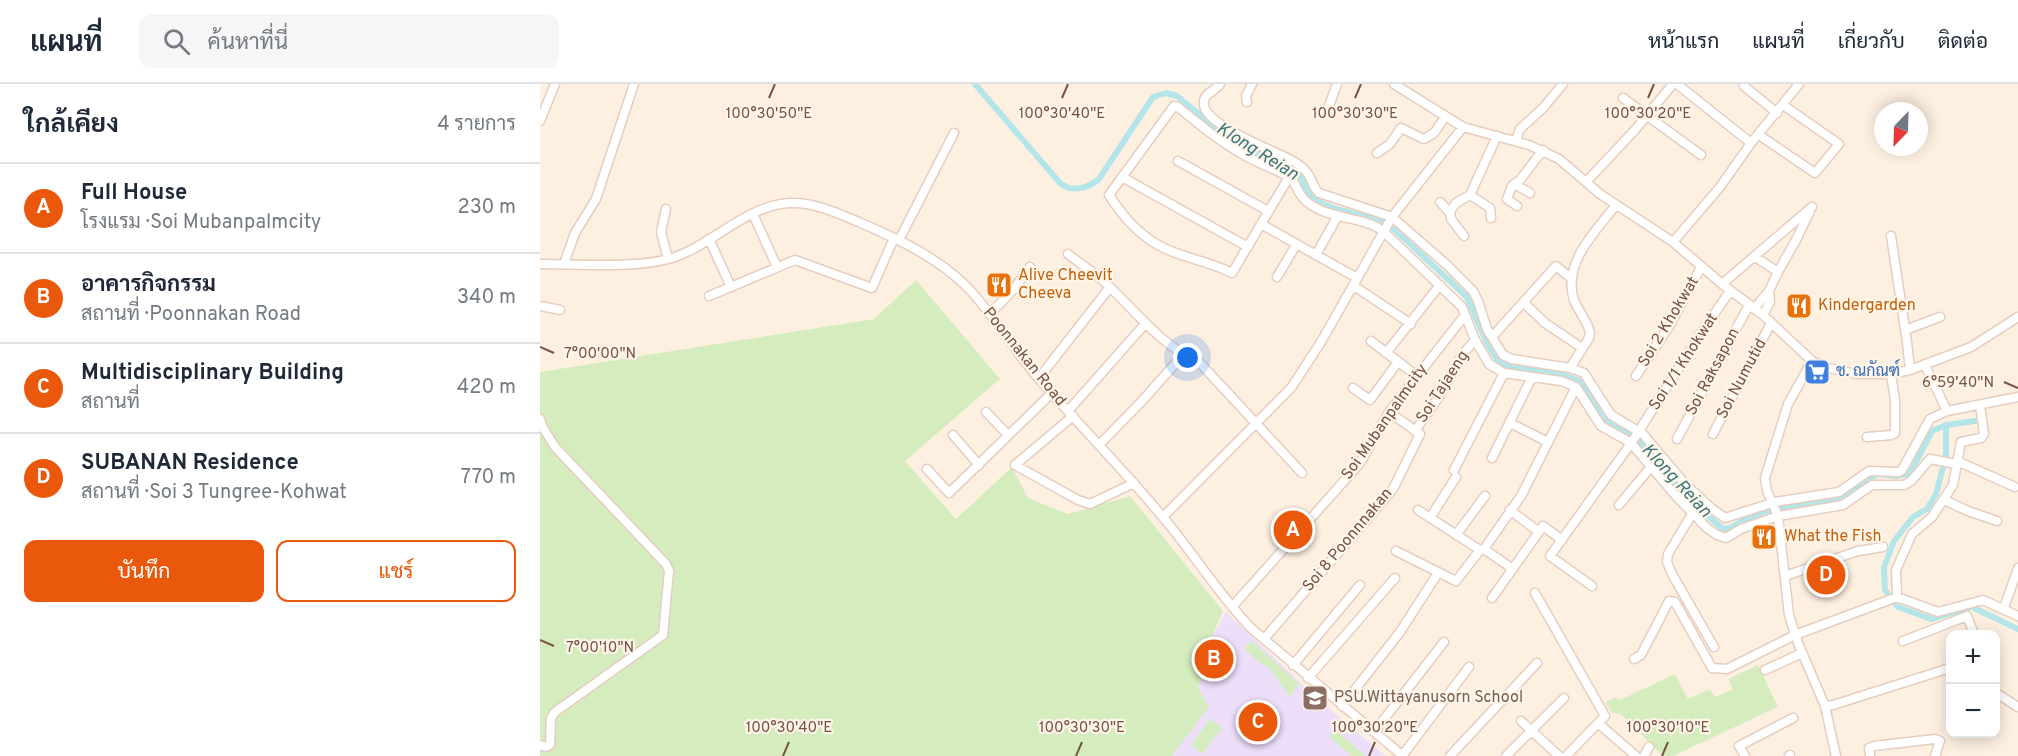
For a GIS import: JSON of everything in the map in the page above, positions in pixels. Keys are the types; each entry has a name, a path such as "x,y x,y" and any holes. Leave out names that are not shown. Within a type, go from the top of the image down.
{"street":[{"path":"540,121 555,84"},
{"path":"564,264 575,233 596,199 634,84"},
{"path":"1220,84 1207,94 1203,103 1205,109 1219,122 1254,144 1291,160 1307,173 1313,188 1319,193 1391,218 1447,265 1473,291 1492,337 1501,352 1508,358 1570,368 1584,373 1611,415 1638,433 1685,484 1723,517 1729,518 1772,504 1839,492 1869,471 1899,472 1928,422 1947,411 2018,397"},
{"path":"1247,102 1246,96 1252,84"},
{"path":"1327,111 1337,84"},
{"path":"1394,84 1463,127 1543,150 1564,162 1616,205 1673,242 1730,291 1763,315 1812,361 1841,372 1891,374 1910,370 1971,347 2018,317"},
{"path":"1516,141 1520,129 1544,108 1563,84"},
{"path":"1586,182 1675,84 1751,143"},
{"path":"1673,242 1720,187 1751,143 1799,84"},
{"path":"1744,86 1777,113"},
{"path":"1623,98 1701,155"},
{"path":"1759,135 1815,173 1839,144 1783,105"},
{"path":"1289,177 1232,273 1214,264 1166,249 1134,227 1109,195 1175,106 1230,147 1289,177 1295,182 1305,201 1316,208 1337,217 1384,230 1462,307 1474,340 1487,362 1504,373 1568,383 1576,387 1601,426 1632,443 1650,468 1692,514 1712,532 1726,538 1741,529 1778,516 1843,505 1872,485 1904,485 1911,481 1928,459 1957,463 2015,487"},
{"path":"1377,153 1388,146 1401,128 1424,139 1434,133 1445,117"},
{"path":"1163,517 1291,388 1391,218 1463,127"},
{"path":"709,296 795,260 872,288 954,134"},
{"path":"1450,213 1454,205 1470,195 1497,136"},
{"path":"1517,206 1507,200 1508,192 1543,150"},
{"path":"1178,161 1268,211"},
{"path":"1122,177 1248,247"},
{"path":"1514,184 1530,193"},
{"path":"1470,195 1488,206 1491,210 1491,218"},
{"path":"1440,202 1450,213 1451,219 1464,236"},
{"name":"Poonnakan Road","path":"540,264 640,263 668,259 753,214 772,206 798,203 847,218 897,239 951,273 970,291 1039,378 1163,517 1232,607 1308,678 1403,756"},
{"path":"1570,368 1589,338 1590,331 1574,298 1572,279 1580,253 1616,205"},
{"path":"1722,284 1812,207 1769,291 1770,302 1763,315"},
{"path":"666,209 661,232 668,259"},
{"path":"753,214 777,267"},
{"path":"1316,255 1337,217"},
{"path":"1261,224 1316,255 1411,324"},
{"path":"1891,236 1910,370"},
{"path":"709,239 731,287"},
{"path":"1277,277 1296,245"},
{"path":"1068,254 1110,287 1145,324 1183,355 1199,362 1302,473"},
{"path":"1755,256 1778,272"},
{"path":"1492,337 1556,266 1572,279"},
{"path":"990,314 1014,290 1030,267"},
{"name":"Soi 2 Khokwat","path":"1636,376 1670,325 1701,267"},
{"path":"1386,353 1440,285"},
{"path":"1039,378 1110,287"},
{"name":"Soi 1/1 Khokwat","path":"1562,540 1632,443 1730,291"},
{"name":"Soi Raksapon","path":"1677,439 1751,307 1769,291"},
{"path":"1523,302 1545,323 1582,348"},
{"path":"540,306 560,310"},
{"name":"Soi Mubanpalmcity","path":"1232,607 1360,463 1389,412 1465,315"},
{"path":"1905,330 1940,317"},
{"name":"Soi Numutid","path":"1713,434 1771,323"},
{"path":"1134,483 1089,504 1015,465 1070,414 1145,324"},
{"name":"Soi Tajaeng","path":"1417,432 1463,354 1474,340"},
{"path":"1371,341 1417,376"},
{"path":"1099,445 1183,355"},
{"path":"1812,361 1788,404 1766,472 1765,482 1778,516 1790,615 1795,635 1825,706 1836,756"},
{"path":"1353,388 1370,400 1398,362"},
{"path":"1925,365 1947,411"},
{"path":"1430,518 1455,474 1504,373"},
{"path":"1867,437 1894,433 1895,400 1891,374"},
{"path":"1492,458 1532,377"},
{"path":"1396,551 1456,581 1482,550 1521,496 1576,387"},
{"path":"927,469 950,493 1052,393"},
{"path":"1893,599 1896,570 1912,534 1932,517 1953,485 1962,441 1981,438 1984,434 1980,405"},
{"path":"986,412 1008,435"},
{"path":"1389,412 1417,432"},
{"path":"540,419 555,447 666,564 669,571 663,635 555,712 551,718 550,745 540,746"},
{"path":"1510,423 1548,442"},
{"name":"Soi 8 Poonnnakan","path":"1264,639 1393,489 1417,432"},
{"path":"953,435 979,465"},
{"path":"1619,505 1650,468"},
{"path":"1456,535 1485,496"},
{"path":"1944,500 1997,521"},
{"path":"1418,510 1513,569"},
{"path":"1510,510 1539,532"},
{"path":"1692,514 1668,554 1667,562 1714,646"},
{"path":"1492,598 1543,526 1562,540 1551,556 1592,586"},
{"path":"1785,576 1858,551 1883,548"},
{"path":"2004,608 2018,568"},
{"path":"1342,706 1400,632 1438,573"},
{"path":"1308,678 1395,578"},
{"path":"1293,664 1360,585"},
{"path":"1535,594 1605,716 1566,756"},
{"path":"1634,659 1641,655 1665,606 1671,600 1675,602 1712,668 1727,669 1795,635 1893,599 1938,612 1983,600 2018,616"},
{"path":"1903,641 1967,616 1972,630"},
{"path":"1374,732 1444,642"},
{"path":"1765,670 1802,653"},
{"path":"1450,756 1538,663"},
{"path":"1403,756 1469,667"},
{"path":"1825,706 1843,703 1946,669"},
{"path":"2000,696 2018,707"},
{"path":"1506,756 1564,698"},
{"path":"1744,756 1739,746 1793,718"},
{"path":"1521,721 1558,756"},
{"path":"1598,723 1636,756"},
{"path":"1870,756 1869,748 1874,746 1935,739 1940,741 1935,756"},
{"path":"1644,756 1649,747"}],"shaded area":[{"path":"1226,612 1321,702 1386,756 1145,756"}],"green space":[{"path":"916,280 1000,379 905,461 956,519 1012,467 1028,498 1068,514 1130,496 1223,611 1197,671 1203,676 1198,688 1209,707 1172,756 540,756 540,372 874,319"},
{"path":"1252,641 1299,684 1290,697 1270,669 1246,650 1246,646"},
{"path":"1758,665 1778,707 1673,756 1663,756 1621,714 1612,713 1605,702 1616,697 1620,700 1675,674 1688,699 1710,689 1715,697 1733,689 1728,679"},
{"path":"1210,719 1222,728 1202,754 1191,745"},
{"path":"1334,730 1366,756 1352,756 1329,737"}],"waterway":[{"name":"Klong Reian","path":"975,84 1060,183 1075,189 1090,185 1099,179 1153,97 1166,93 1177,96 1228,138 1298,174 1308,193 1322,204 1374,219 1393,228 1467,297 1487,343 1498,361 1512,368 1558,373 1579,381 1606,421 1639,441 1693,503 1723,529 1731,528 1745,519 1785,507 1843,498 1877,474 1895,476 1910,474 1932,431 1946,425 1975,421"},
{"name":"Klong Reian","path":"1946,425 1946,456 1936,494 1927,509 1913,517 1894,541 1884,567 1885,590 1898,607 1931,619 1972,607 2018,629"}],"place":[{"name":"Alive Cheevit Cheeva","path":"999,285"},
{"name":"Kindergarden","path":"1799,306"},
{"name":"ช. ณกัณฑ์","path":"1817,372"},
{"name":"Full House","path":"1293,530"},
{"name":"What the Fish","path":"1764,537"},
{"name":"SUBANAN Residence","path":"1826,575"},
{"name":"อาคารกิจกรรม","path":"1214,659"},
{"name":"PSU.Wittayanusorn School","path":"1315,698"},
{"name":"Multidisciplinary Building","path":"1258,722"}]}
